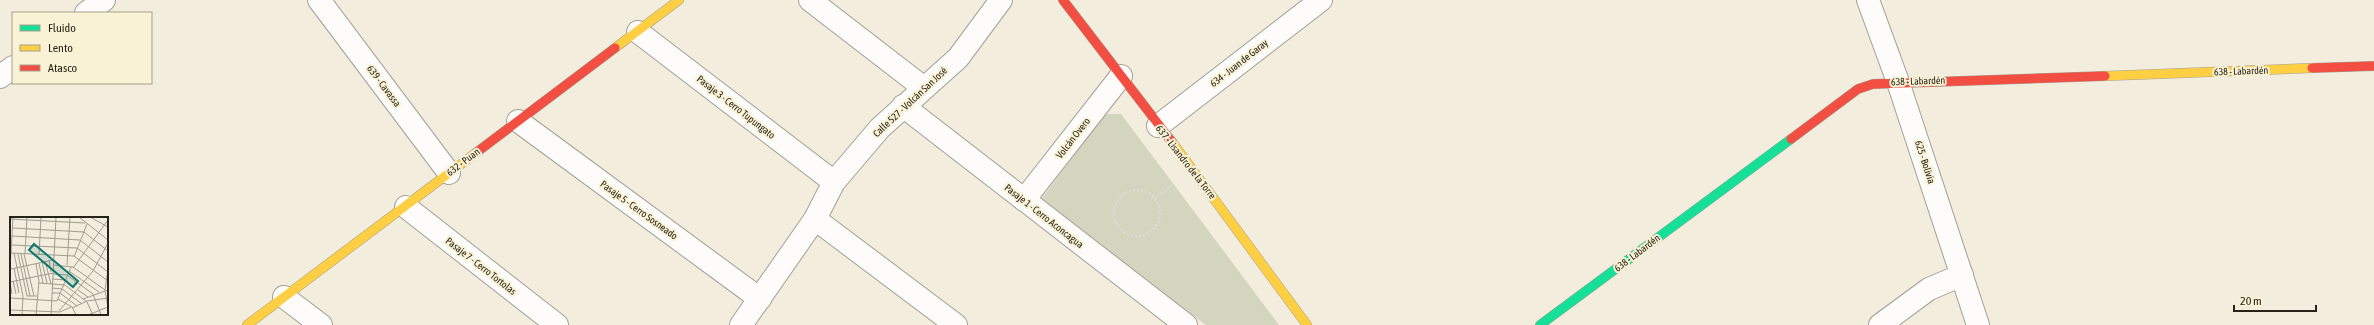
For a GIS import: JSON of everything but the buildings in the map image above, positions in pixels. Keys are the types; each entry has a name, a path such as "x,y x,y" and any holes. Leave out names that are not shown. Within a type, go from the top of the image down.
{"street":[{"path":"87,12 104,0"},
{"name":"639 - Cavassa","path":"319,0 449,173"},
{"name":"632 - Puan","path":"247,325 406,207 679,0"},
{"path":"810,0 924,88"},
{"name":"Calle 527 - Volcán San José","path":"741,325 815,219 834,182 880,128 958,58 1001,0"},
{"name":"637 - Lisandro de la Torre","path":"1063,0 1158,126 1194,170 1307,325"},
{"name":"634 - Juan de Garay","path":"1158,126 1321,0"},
{"name":"625 - Bolivia","path":"1868,0 1898,82 1978,325"},
{"name":"Pasaje 3 - Cerro Tupungato","path":"638,32 834,182"},
{"name":"638 - Labardén","path":"1540,325 1858,89 1873,84 2374,66"},
{"path":"0,77 12,68"},
{"name":"Volcán Overo","path":"1024,200 1121,76"},
{"name":"Pasaje 1 - Cerro Aconcagua","path":"903,106 1186,325"},
{"name":"Pasaje 5 - Cerro Sosneado","path":"518,121 760,299"},
{"name":"Pasaje 7 - Cerro Tortolas","path":"406,207 557,325"},
{"path":"815,219 956,325"},
{"path":"1880,325 1929,289 1962,274"},
{"path":"284,297 321,325"}],"path":[{"path":"1139,190 1146,191 1152,195 1160,207 1159,222 1148,233 1137,236 1125,233 1116,220 1116,205 1125,193 1139,190"}],"green space":[{"path":"1105,114 1121,114 1279,325 1206,325 1040,201"}],"traffic: fast":[{"path":"1540,325 1791,139"}],"traffic: slow":[{"path":"615,48 679,0"},
{"path":"2105,76 2312,68"},
{"path":"1172,142 1307,325"},
{"path":"247,325 477,152"}],"traffic: jam":[{"path":"1063,0 1172,142"},
{"path":"477,152 615,48"},
{"path":"2312,68 2374,66"},
{"path":"1791,139 1858,89 1873,84 2105,76"}]}
